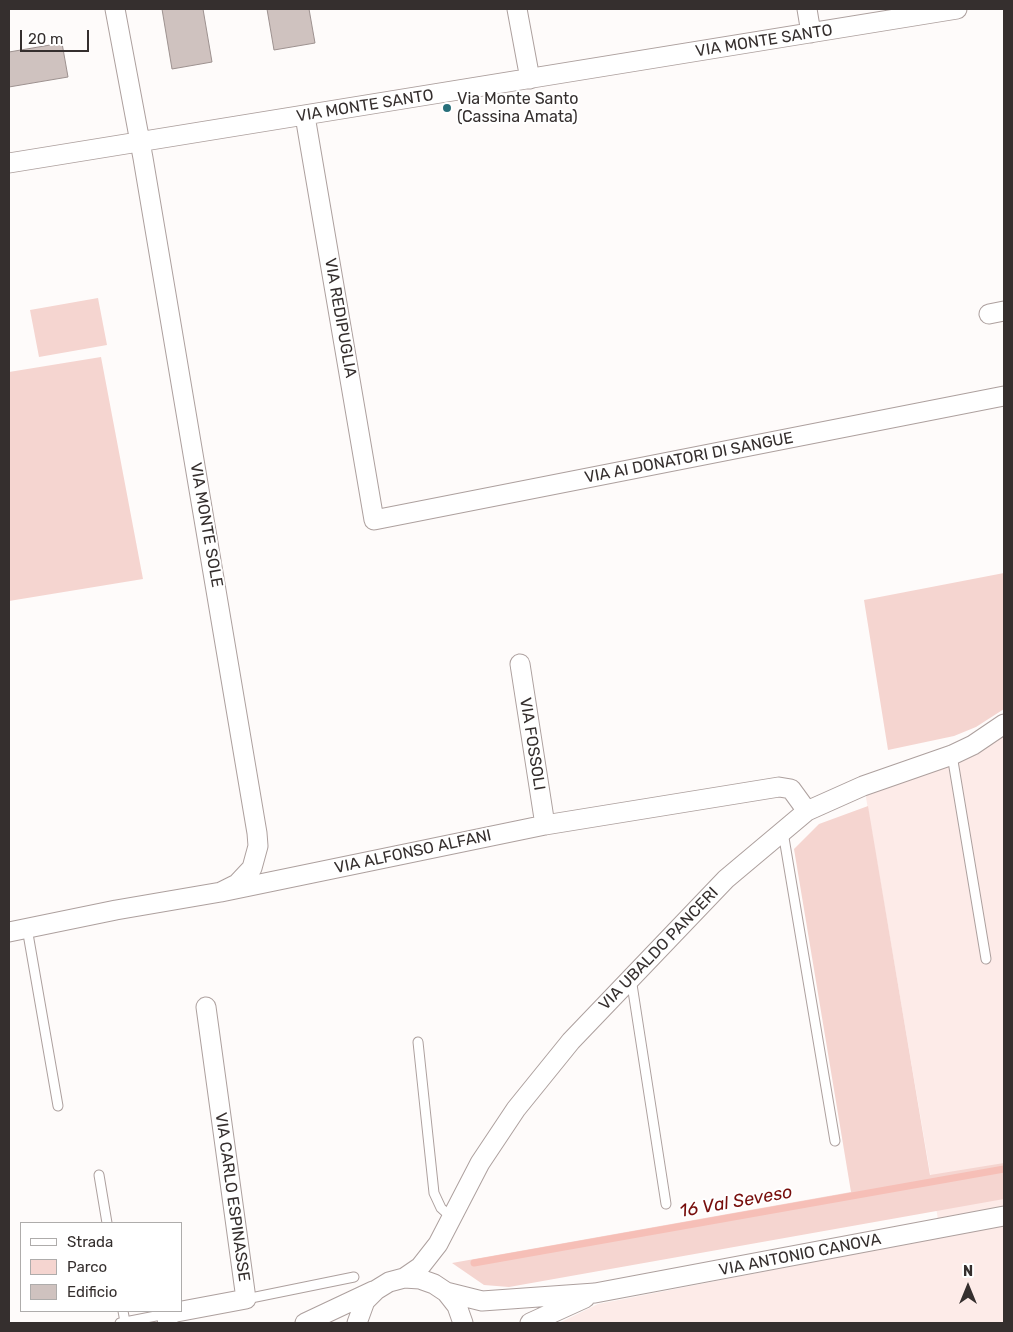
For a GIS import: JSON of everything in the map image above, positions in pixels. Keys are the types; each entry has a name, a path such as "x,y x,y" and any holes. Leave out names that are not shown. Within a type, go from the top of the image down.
{"street":[{"name":"VIA MONTE SOLE","path":"115,9 140,142 257,839 256,857 252,868 237,884 221,892"},
{"path":"517,9 530,79"},
{"path":"807,9 811,33"},
{"name":"VIA MONTE SANTO","path":"9,163 957,9"},
{"name":"VIA REDIPUGLIA","path":"305,116 374,520"},
{"name":"VIA AI DONATORI DI SANGUE","path":"374,520 1004,396"},
{"name":"VIA FOSSOLI","path":"520,664 545,825"},
{"name":"VIA UBALDO PANCERI","path":"404,1278 429,1257 452,1218 480,1163 516,1109 571,1041 726,879 808,811 863,786 952,755 979,741 1004,724"},
{"name":"VIA ALFONSO ALFANI","path":"18,930 221,892 545,825 779,787 792,789 808,811"},
{"name":"VIA CARLO ESPINASSE","path":"167,1319 246,1299 206,1006"},
{"name":"VIA ANTONIO CANOVA","path":"404,1278 420,1279 434,1284 446,1292 482,1301 596,1293 1004,1216"},
{"path":"306,1323 389,1282 404,1278"},
{"path":"357,1323 365,1302 376,1290"},
{"path":"446,1292 457,1306 463,1323"},
{"name":"VIA ANTONIO CANOVA","path":"530,1323 596,1293"}],"lane":[{"path":"952,755 986,959"},
{"path":"783,832 835,1140"},
{"path":"18,930 58,1106"},
{"path":"631,978 666,1204"},
{"path":"418,1042 434,1192 441,1208 452,1218"},
{"path":"99,1175 107,1222"},
{"path":"246,1299 354,1277"},
{"path":"122,1323 167,1319"}],"shaded area":[{"path":"1004,717 1004,1323 559,1323 598,1304 941,1237 863,780 951,750"}],"green space":[{"path":"98,298 107,345 39,357 30,310"},
{"path":"101,357 143,579 9,601 9,372"},
{"path":"1004,573 1004,709 976,727 954,736 888,750 864,600"},
{"path":"868,806 930,1175 1004,1163 1004,1199 509,1287 484,1285 452,1263 851,1192 794,849 819,824"}],"building":[{"path":"162,9 203,9 212,62 172,69"},
{"path":"267,9 309,9 315,43 274,50"},
{"path":"62,43 68,77 9,87 9,52"}],"waterway":[{"name":"16 Val Seveso","path":"474,1263 1004,1169"}],"place":[{"name":"Via Monte Santo (Cassina Amata)","path":"447,108"}]}
